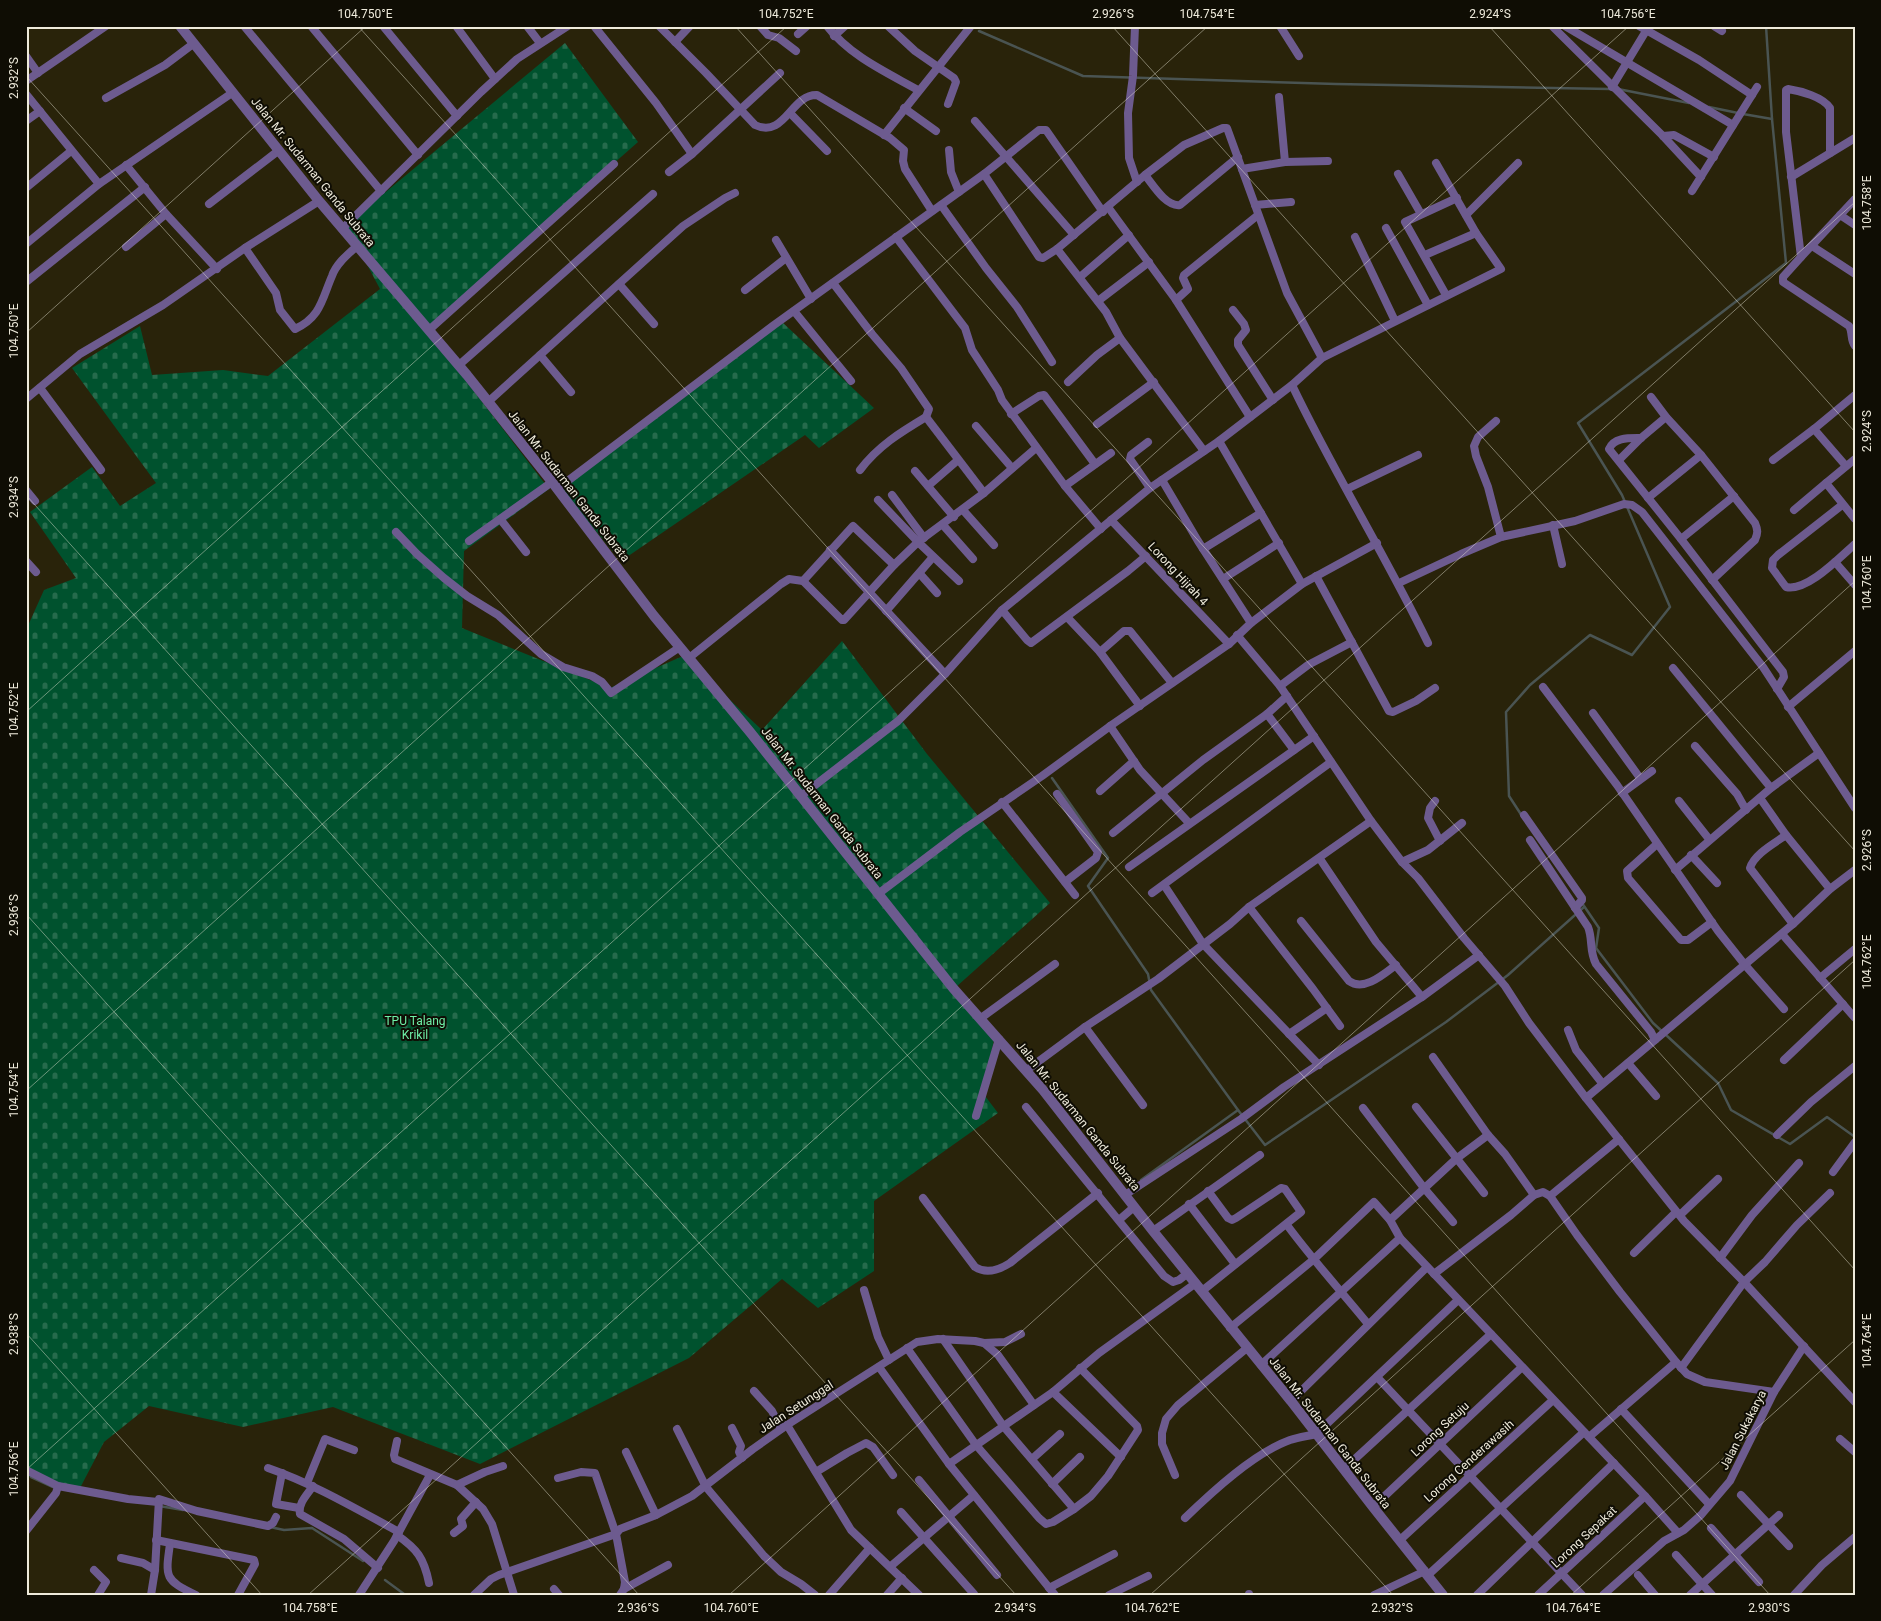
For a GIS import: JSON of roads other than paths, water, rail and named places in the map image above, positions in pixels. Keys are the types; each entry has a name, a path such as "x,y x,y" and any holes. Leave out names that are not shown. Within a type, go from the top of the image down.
{"street":[{"path":"26,81 106,26"},
{"name":"Jalan Mr. Sudarman Ganda Subrata","path":"180,26 342,229 459,365 680,647 953,988 1027,1070 1443,1595"},
{"path":"244,26 381,191"},
{"path":"311,26 418,155"},
{"path":"383,26 457,116"},
{"path":"456,26 496,79"},
{"path":"527,26 540,44"},
{"path":"342,229 517,59 568,26"},
{"path":"594,26 656,103 692,154"},
{"path":"659,26 755,125 768,128 777,124 808,96 817,95 901,146 904,150 903,161 905,169 932,211"},
{"path":"675,42 690,26"},
{"path":"760,26 768,35 779,38 796,50"},
{"path":"798,34 807,26"},
{"path":"827,26 834,36 867,62 918,90"},
{"path":"834,36 845,26"},
{"path":"888,26 915,50 954,78 956,82 948,104"},
{"path":"884,135 971,26"},
{"path":"1135,26 1128,113 1129,158 1136,182"},
{"path":"1280,26 1299,56"},
{"path":"1552,26 1701,177"},
{"path":"1565,26 1734,126"},
{"path":"1639,26 1648,28 1752,96"},
{"path":"1714,26 1722,31"},
{"path":"1614,88 1626,63 1648,28"},
{"path":"106,98 165,65 193,44"},
{"path":"26,56 38,72"},
{"path":"669,172 692,154 780,73"},
{"path":"1692,191 1757,87"},
{"path":"1801,257 1786,132 1786,90 1788,89 1827,103 1830,108 1830,154"},
{"path":"26,244 98,184 232,93"},
{"path":"26,94 98,184"},
{"path":"1279,97 1285,162"},
{"path":"904,108 936,131"},
{"path":"26,121 40,111"},
{"path":"790,113 827,151"},
{"path":"975,121 1074,236"},
{"path":"984,174 1039,257 1043,258 1074,236 1136,182 1189,142 1223,128 1228,130 1287,293 1322,358"},
{"path":"468,541 555,486 984,174 1039,130 1044,129 1105,210 1129,235 1149,262 1176,300 1250,417"},
{"path":"1662,136 1674,135 1714,157"},
{"path":"1791,177 1855,138"},
{"path":"209,204 278,150"},
{"path":"949,150 952,172 959,192"},
{"path":"26,188 71,151"},
{"path":"1145,175 1168,202 1175,206 1180,205 1238,157"},
{"path":"1242,169 1285,162 1328,161"},
{"path":"801,796 898,721 945,674 1002,610 1150,488 1219,441 1292,385 1322,358 1501,269 1476,233 1436,163"},
{"path":"1466,215 1518,163"},
{"path":"429,330 614,164"},
{"path":"126,165 166,214 217,269"},
{"path":"1398,174 1421,214"},
{"path":"26,282 145,187"},
{"path":"488,402 683,226 735,193"},
{"path":"459,365 653,194"},
{"path":"1446,296 1406,221 1457,198"},
{"path":"1855,199 1783,276 1783,282 1850,326 1851,338 1855,346"},
{"path":"28,395 40,388 80,354 163,305 245,248 319,201"},
{"path":"1255,205 1291,202"},
{"path":"941,205 990,274 1017,307 1052,362"},
{"path":"126,247 166,214"},
{"path":"1176,300 1188,289 1183,278 1184,275 1258,215"},
{"path":"1840,215 1855,225"},
{"path":"1386,228 1428,305"},
{"path":"1425,255 1476,233"},
{"path":"1080,277 1129,235"},
{"path":"896,237 965,328 972,350 1011,414 1065,486 1101,528"},
{"path":"1355,237 1395,321"},
{"path":"776,240 810,299"},
{"path":"245,248 276,293 280,310 296,329 308,323 318,310 336,269 357,246"},
{"path":"1812,246 1855,274"},
{"path":"1057,249 1098,301 1120,338 1204,451"},
{"path":"745,290 786,258"},
{"path":"1098,301 1149,262"},
{"path":"833,283 919,393 929,409 926,417 894,436 879,448 860,470"},
{"path":"619,284 654,324"},
{"path":"1233,310 1244,324 1246,330 1238,340 1238,345 1273,400"},
{"path":"794,311 852,381"},
{"path":"1068,382 1097,355 1120,338"},
{"path":"540,355 571,392"},
{"path":"1097,424 1154,382"},
{"path":"1292,385 1308,419 1399,584 1428,643"},
{"path":"40,388 101,470"},
{"path":"1773,460 1855,395"},
{"path":"1011,414 1039,396 1044,396 1095,464"},
{"path":"1651,397 1666,417 1701,454 1755,523 1758,532 1755,540 1712,580"},
{"path":"926,417 984,493"},
{"path":"1619,460 1666,417"},
{"path":"1496,421 1478,437 1474,446 1488,487 1501,537"},
{"path":"976,426 1012,468"},
{"path":"1814,429 1846,466"},
{"path":"1641,438 1628,438 1616,441 1611,444 1609,450 1619,460 1784,672 1784,677 1777,689"},
{"path":"1219,441 1302,584"},
{"path":"1148,442 1131,455 1130,459 1150,488"},
{"path":"689,658 784,581 789,579 803,581 843,620 868,591 921,540 984,493 1036,448"},
{"path":"1065,486 1111,453"},
{"path":"1347,489 1418,454"},
{"path":"1648,498 1701,454"},
{"path":"1794,510 1855,459"},
{"path":"928,486 958,460"},
{"path":"915,471 954,517"},
{"path":"1162,480 1203,549 1251,623"},
{"path":"1826,484 1855,519"},
{"path":"26,490 35,501"},
{"path":"892,495 933,557 959,582"},
{"path":"1681,539 1734,496"},
{"path":"878,500 921,540"},
{"path":"1399,584 1501,537 1579,520 1628,504 1642,512 1763,667 1855,808"},
{"path":"1842,505 1778,555 1771,564 1772,568 1786,587 1792,588 1808,583 1855,544"},
{"path":"962,510 994,545"},
{"path":"1203,549 1261,513"},
{"path":"500,520 526,552"},
{"name":"Lorong Hijrah 4","path":"1111,520 1229,644"},
{"path":"943,525 973,559"},
{"path":"803,581 851,526 855,526 894,565"},
{"path":"1553,526 1562,564"},
{"path":"396,532 444,578 467,596 498,615 541,654 563,667 592,676 602,682 611,693 680,647"},
{"path":"1223,579 1278,543"},
{"path":"878,894 1002,802 1042,776 1110,726 1229,644 1251,623 1302,584 1377,543"},
{"path":"830,550 945,674"},
{"path":"1002,610 1031,643 1146,556"},
{"path":"886,611 933,557"},
{"path":"26,561 36,572"},
{"path":"1835,562 1855,585"},
{"path":"920,574 937,594"},
{"path":"1316,576 1390,712 1416,701 1435,688"},
{"path":"1067,617 1100,652 1117,678 1140,706"},
{"path":"1100,652 1124,631 1130,631 1172,683"},
{"path":"1237,636 1280,686 1402,862 1418,878 1498,978 1529,1023 1586,1098 1678,1214 1855,1402"},
{"path":"1280,686 1308,665 1352,642"},
{"path":"1788,707 1855,651"},
{"path":"1674,668 1771,788"},
{"path":"1543,687 1622,792 1712,922 1745,965 1784,1009"},
{"path":"1113,833 1287,696"},
{"path":"1593,713 1640,778"},
{"path":"1266,714 1294,750"},
{"path":"1110,726 1134,761 1161,794 1189,823"},
{"path":"1129,867 1314,736"},
{"path":"1695,746 1736,794 1746,810"},
{"path":"1675,870 1771,788 1819,753"},
{"path":"1100,791 1134,761"},
{"path":"1152,894 1331,762"},
{"path":"1622,792 1652,771"},
{"path":"1057,794 1098,852 1096,858 1065,882"},
{"path":"1760,798 1786,835 1830,889"},
{"path":"1435,801 1430,808 1428,818 1440,841"},
{"path":"1679,801 1709,839"},
{"path":"1002,802 1075,895"},
{"path":"1524,815 1580,894 1578,908"},
{"path":"1027,1070 1085,1027 1158,980 1249,907 1372,821"},
{"path":"1402,862 1418,856 1462,823"},
{"path":"1786,835 1758,856 1750,868 1793,924"},
{"path":"1530,840 1578,908 1590,933 1590,948 1596,964 1658,1039"},
{"path":"1657,844 1627,871 1628,878 1649,900 1681,940 1688,940 1712,922"},
{"path":"1691,855 1717,883"},
{"path":"1320,859 1376,942 1422,997"},
{"path":"1586,1098 1782,934 1830,889 1855,870"},
{"path":"1164,885 1203,944 1319,1065"},
{"path":"1249,907 1340,1026"},
{"path":"1301,921 1353,984 1365,983 1380,977 1396,965"},
{"path":"1782,934 1855,1018"},
{"path":"1820,978 1855,949"},
{"path":"1125,1194 1254,1111 1284,1087 1422,997 1479,956"},
{"path":"980,1018 1055,964"},
{"path":"1784,1060 1843,1004"},
{"path":"1289,1034 1327,1008"},
{"path":"1085,1027 1143,1105"},
{"path":"1568,1030 1579,1055 1602,1084"},
{"path":"976,1116 999,1039"},
{"path":"1433,1057 1488,1135 1505,1154 1534,1195"},
{"path":"1628,1063 1656,1096"},
{"path":"1777,1135 1812,1102 1855,1066"},
{"path":"1026,1107 1164,1276 1173,1282 1188,1273"},
{"path":"1416,1107 1484,1193"},
{"path":"1363,1108 1424,1188 1453,1222"},
{"path":"1390,1220 1456,1159 1488,1135"},
{"path":"1550,1196 1619,1139"},
{"path":"1833,1172 1854,1142"},
{"path":"1153,1231 1260,1155"},
{"path":"1720,1258 1752,1215 1799,1163"},
{"path":"1634,1253 1718,1179"},
{"path":"949,1464 1053,1392 1099,1353 1235,1264 1287,1225 1301,1212 1284,1188 1280,1188 1232,1220 1228,1218 1208,1191"},
{"path":"1434,1274 1534,1195 1544,1192 1550,1196 1577,1235 1687,1374 1705,1382 1774,1392"},
{"path":"923,1198 975,1267 987,1271 1002,1268 1010,1263 1098,1193"},
{"path":"1374,1595 1427,1573 1586,1434 1679,1365 1744,1282 1765,1262 1796,1225 1830,1193"},
{"path":"1230,1328 1313,1260 1374,1202 1390,1220 1400,1238 1678,1532"},
{"path":"1189,1204 1235,1264"},
{"path":"1119,1220 1134,1207"},
{"path":"1287,1225 1313,1260 1368,1324"},
{"path":"1261,1365 1400,1238"},
{"path":"1291,1401 1427,1267"},
{"path":"864,1290 877,1333 889,1360"},
{"path":"1184,1518 1224,1483 1268,1452 1289,1440 1316,1434 1458,1300"},
{"name":"Jalan Setunggal","path":"474,1595 491,1579 506,1572 616,1534 624,1527 656,1515 684,1501 706,1487 784,1427 879,1368 907,1348 921,1341 943,1339 984,1343 1005,1342 1021,1334"},
{"path":"1344,1469 1491,1334"},
{"path":"943,1339 1004,1427 1074,1509"},
{"path":"984,1343 998,1355 1034,1405"},
{"name":"Jalan Sukakarya","path":"1603,1595 1632,1568 1678,1532 1684,1530 1701,1515 1730,1481 1774,1392 1804,1346"},
{"path":"907,1348 976,1445 1043,1523 1050,1523 1092,1496 1121,1457 1138,1428 1080,1368"},
{"path":"1175,1475 1162,1444 1162,1432 1166,1419 1192,1392 1247,1348"},
{"name":"Lorong Setuju","path":"1372,1507 1522,1367"},
{"path":"879,1368 914,1419 1055,1595"},
{"path":"1377,1377 1582,1595"},
{"path":"754,1391 772,1410 816,1472 851,1530 891,1566 919,1595"},
{"path":"1053,1392 1121,1457"},
{"name":"Lorong Cenderawasih","path":"1400,1540 1553,1400"},
{"path":"1621,1409 1709,1504"},
{"path":"677,1428 706,1487 781,1572 815,1595"},
{"path":"732,1428 741,1446 739,1452 742,1458"},
{"path":"1032,1459 1060,1434"},
{"path":"354,1450 325,1439 310,1485 299,1508 302,1517 344,1539 378,1568"},
{"path":"1840,1439 1855,1452"},
{"path":"397,1441 395,1459 457,1485 487,1513 514,1595"},
{"path":"816,1472 866,1444 873,1447 893,1475"},
{"path":"626,1452 656,1515"},
{"path":"1052,1484 1080,1457"},
{"path":"1478,1595 1531,1541 1614,1463"},
{"path":"457,1485 503,1466"},
{"path":"268,1468 310,1485 398,1534 418,1552 429,1583"},
{"path":"26,1470 57,1489 158,1505"},
{"path":"558,1478 580,1472 595,1473 616,1534 625,1578 622,1592"},
{"path":"282,1473 276,1504 299,1508"},
{"path":"359,1595 378,1568 430,1475"},
{"path":"919,1480 998,1575"},
{"path":"26,1530 57,1489"},
{"path":"891,1566 974,1495"},
{"path":"1741,1495 1789,1546"},
{"name":"Lorong Sepakat","path":"1538,1595 1645,1496"},
{"path":"150,1595 155,1570 159,1500 197,1511 268,1526 273,1523 276,1517"},
{"path":"454,1533 463,1526 461,1519 476,1502"},
{"path":"901,1512 974,1594"},
{"path":"1690,1595 1779,1515"},
{"path":"1711,1528 1759,1582"},
{"path":"1794,1595 1822,1565 1855,1537"},
{"path":"156,1540 254,1560 255,1564 238,1595"},
{"path":"170,1544 167,1570 171,1579 174,1583 196,1595"},
{"path":"829,1595 870,1548"},
{"path":"1049,1588 1114,1554"},
{"path":"1676,1555 1712,1595"},
{"path":"121,1558 148,1565 155,1570"},
{"path":"622,1592 668,1564"},
{"path":"94,1570 106,1582 98,1595"},
{"path":"1638,1575 1655,1595"},
{"path":"1109,1595 1148,1576"},
{"path":"887,1595 902,1578"}],"waterway":[{"path":"1522,816 1509,796 1506,712 1530,685 1590,635 1632,655 1670,607 1622,495 1578,423 1786,263 1772,119 1766,26"},
{"path":"979,31 1083,76 1336,84 1610,89"},
{"path":"1618,89 1689,103"},
{"path":"1709,107 1738,113"},
{"path":"1743,114 1772,119"},
{"path":"1052,778 1108,858 1088,886 1148,974 1151,990 1238,1110"},
{"path":"1582,903 1599,928 1596,948 1653,1023 1718,1083 1731,1110 1790,1144 1827,1117 1855,1137"},
{"path":"1141,1180 1238,1110 1265,1145 1446,1022 1508,975 1584,907"},
{"path":"31,1477 53,1487"},
{"path":"159,1506 183,1510"},
{"path":"270,1527 284,1530 312,1528 363,1561"},
{"path":"385,1580 404,1594 409,1595"}],"park label":[{"name":"TPU Talang Krikil","path":"415,1028"}]}
